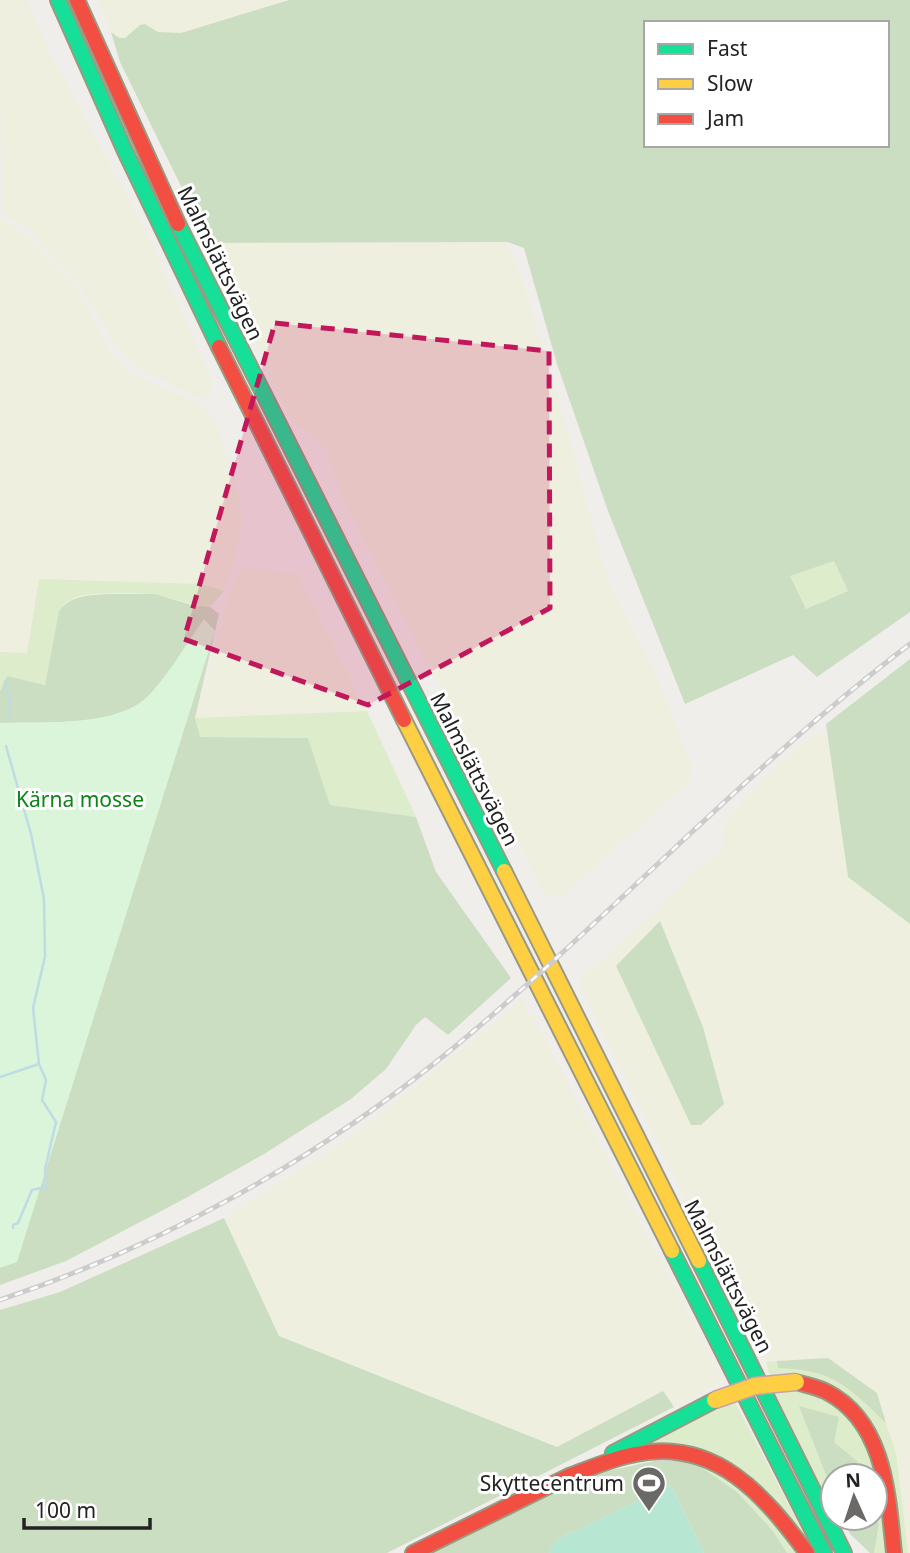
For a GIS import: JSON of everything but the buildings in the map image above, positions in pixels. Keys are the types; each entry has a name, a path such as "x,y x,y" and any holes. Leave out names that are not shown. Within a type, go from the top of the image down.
{"main road":[{"name":"Malmslättsvägen","path":"58,0 133,171 191,292 465,843 824,1553"},
{"name":"Malmslättsvägen","path":"77,0 149,164 207,285 573,1007 844,1553"},
{"path":"414,1553 715,1399 745,1387 771,1382 796,1382 811,1385 838,1398 853,1410 868,1429 878,1449 885,1474 894,1553"},
{"path":"569,1476 646,1452 684,1453 702,1457 729,1469 754,1489 772,1507 807,1553"}],"highlighted area":[{"path":"275,323 549,351 550,608 368,705 184,639"}],"green space":[{"path":"0,0 27,0 49,51 142,224 212,380 211,394 202,399 139,369 122,354 81,288 29,230 1,213"},
{"path":"98,0 289,0 181,33 157,32 145,24 125,38 119,38 111,32"},
{"path":"289,0 910,0 910,612 817,677 793,655 685,704 608,511 557,364 524,248 507,242 209,243 120,62 111,32 119,38 125,38 145,24 158,32 181,33","holes":["834,561 848,591 806,609 790,576"]},
{"path":"0,218 30,238 77,289 108,349 127,372 202,405 216,422 240,499 242,522 236,558 224,591 201,584 27,653 0,652"},
{"path":"507,242 524,285 614,593 657,677 691,763 690,781 561,897 548,896 539,884 511,824 342,498 327,451 315,436 293,424 209,243"},
{"path":"834,561 848,591 806,609 790,576"},
{"path":"241,567 298,574 367,711 195,718 227,601"},
{"path":"39,579 201,584 224,591 210,607 140,593 92,594 73,598 59,611 45,685 7,676 0,691 0,652 27,653"},
{"path":"108,594 155,594 192,605 210,607 219,614 195,718 200,737 308,738 330,805 416,817 436,872 511,978 448,1035 425,1017 416,1025 386,1069 351,1099 264,1154 66,1261 0,1285 0,691 7,676 45,685 59,611 69,601"},
{"name":"Kärna mosse","path":"204,619 215,631 17,1262 0,1268 0,723 100,718 136,705 150,694"},
{"path":"910,659 910,924 848,877 826,724"},
{"path":"367,711 416,817 330,805 308,738 200,737 195,718"},
{"path":"818,733 828,739 848,877 910,924 910,1553 896,1453 828,1358 766,1362 578,981 653,914 696,869 723,850 723,830 729,816 778,764","holes":["660,921 703,1027 724,1104"]},
{"path":"660,921 703,1027 724,1104 701,1125 691,1125 616,966"},
{"path":"522,996 528,1015 533,1016 723,1380 674,1407 662,1391 557,1447 278,1336 224,1218 348,1139 508,1012"},
{"path":"224,1218 279,1336 557,1447 663,1391 674,1407 387,1553 0,1553 0,1310 60,1292"},
{"path":"828,1358 877,1393 886,1423 839,1382 813,1372 778,1368 777,1361"},
{"path":"777,1361 779,1368 807,1369 843,1382 886,1423 896,1453 908,1553 900,1553 889,1517 889,1462 872,1462 854,1401 770,1376 766,1362"},
{"path":"790,1388 837,1404 862,1430 876,1462 836,1462 814,1442 821,1462 819,1462 819,1483 771,1389"},
{"path":"734,1400 808,1542 767,1492 735,1464 696,1447 659,1445 636,1448"},
{"path":"799,1406 839,1417 834,1442 858,1462 821,1462"},
{"path":"654,1461 692,1461 737,1492 773,1531 787,1553 704,1553 671,1485 556,1540 549,1553 432,1553 594,1474"},
{"path":"692,1461 726,1477 753,1498 799,1553 787,1553 773,1531 737,1492"},
{"name":"Skyttecentrum","path":"671,1485 704,1553 549,1553 556,1540"},
{"path":"849,1532 878,1532 874,1553 870,1553"},
{"path":"878,1532 886,1532 889,1553 874,1553"}],"waterway":[{"path":"5,681 10,700 8,720"},
{"path":"6,746 31,834 44,899 45,957 33,1008 39,1064 46,1080 42,1100 56,1122 45,1169 46,1187 32,1190 18,1223 13,1225 13,1228"},
{"path":"0,1077 39,1064"}],"railway":[{"path":"0,1300 119,1254 177,1227 289,1165 396,1093 505,1004 790,742 910,644"}],"traffic: fast":[{"path":"58,0 125,151 219,347"},
{"path":"178,224 504,871"},
{"path":"672,1251 824,1553"},
{"path":"699,1261 844,1553"},
{"path":"613,1453 715,1400"}],"traffic: slow":[{"path":"404,720 672,1251"},
{"path":"504,871 699,1261"},
{"path":"715,1400 755,1386 796,1382"}],"traffic: jam":[{"path":"77,0 178,224"},
{"path":"219,347 404,720"},
{"path":"796,1382 823,1390 846,1405 861,1422 872,1441 885,1484 894,1553"},
{"path":"569,1476 636,1454 665,1451 690,1455 714,1463 755,1492 807,1553"},
{"path":"413,1553 569,1476"}],"place":[{"name":"Skyttecentrum","path":"649,1513"}]}
